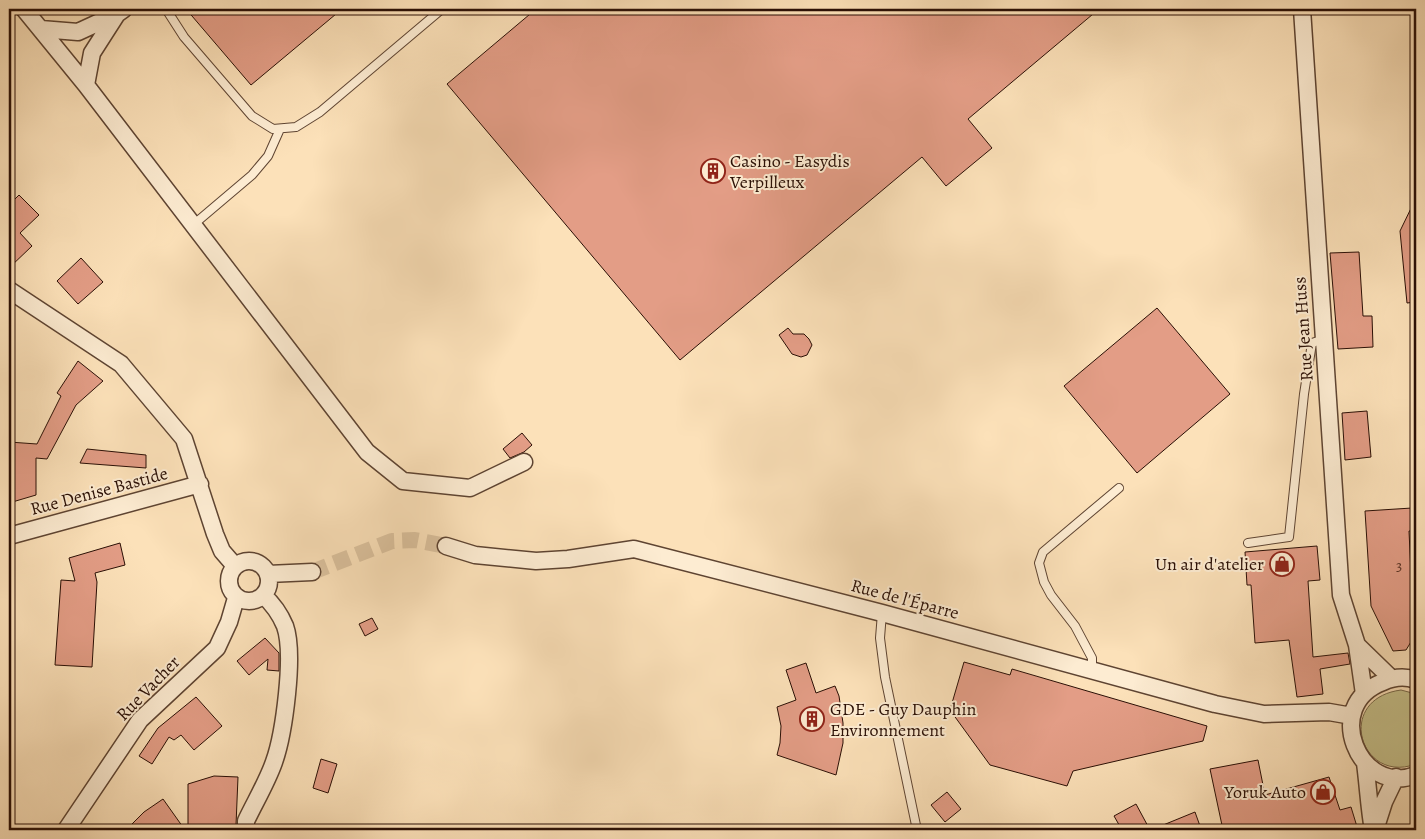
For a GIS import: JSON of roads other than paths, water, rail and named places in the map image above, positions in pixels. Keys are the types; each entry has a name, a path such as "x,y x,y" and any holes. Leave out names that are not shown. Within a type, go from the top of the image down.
{"street":[{"path":"24,9 86,85 367,452 403,482 470,488 524,462"},
{"name":"Rue Jean Huss","path":"1302,9 1341,595 1357,645 1364,694"},
{"path":"41,29 78,32 121,12"},
{"path":"86,85 92,53 121,12"},
{"path":"9,290 122,364 184,439 200,484 214,534 222,551 235,566"},
{"name":"Rue Denise Bastide","path":"9,536 200,484"},
{"name":"Rue de l'Éparre","path":"446,546 475,555 536,561 568,560 634,548 882,613 1215,704 1264,714 1329,712 1352,716"},
{"path":"241,562 254,562 265,569 268,574 268,585 263,595 254,601 236,598 230,589 228,582 231,571 241,562"},
{"path":"268,574 312,572"},
{"path":"246,830 246,821 274,762 284,719 289,660 285,627 274,605 263,595"},
{"name":"Rue Vacher","path":"66,830 140,720 217,648 229,622 236,598"},
{"name":"Rue Jean Huss","path":"1357,645 1391,678"},
{"path":"1415,677 1391,678 1376,684 1364,694 1356,704 1352,716 1351,732 1355,749 1374,770 1396,778 1416,775"},
{"path":"1365,762 1369,806 1374,830"},
{"path":"1374,830 1384,802 1396,778"}],"lane":[{"path":"166,9 184,37 252,116 273,129 296,128 320,112 442,9"},
{"path":"193,225 252,174 268,156 280,129"},
{"path":"1248,543 1289,537 1304,394 1312,342 1324,338"},
{"path":"1092,670 1092,658 1075,626 1051,595 1044,582 1039,563 1043,552 1119,488"},
{"path":"882,613 880,638 886,677 917,830"}],"tunnel":[{"path":"312,572 392,541 415,540 446,546"}],"place":[{"name":"Casino - Easydis Verpilleux","path":"713,171"},
{"name":"Un air d'atelier","path":"1282,564"},
{"name":"GDE - Guy Dauphin Environnement","path":"812,719"},
{"name":"Yoruk Auto","path":"1323,792"}]}
